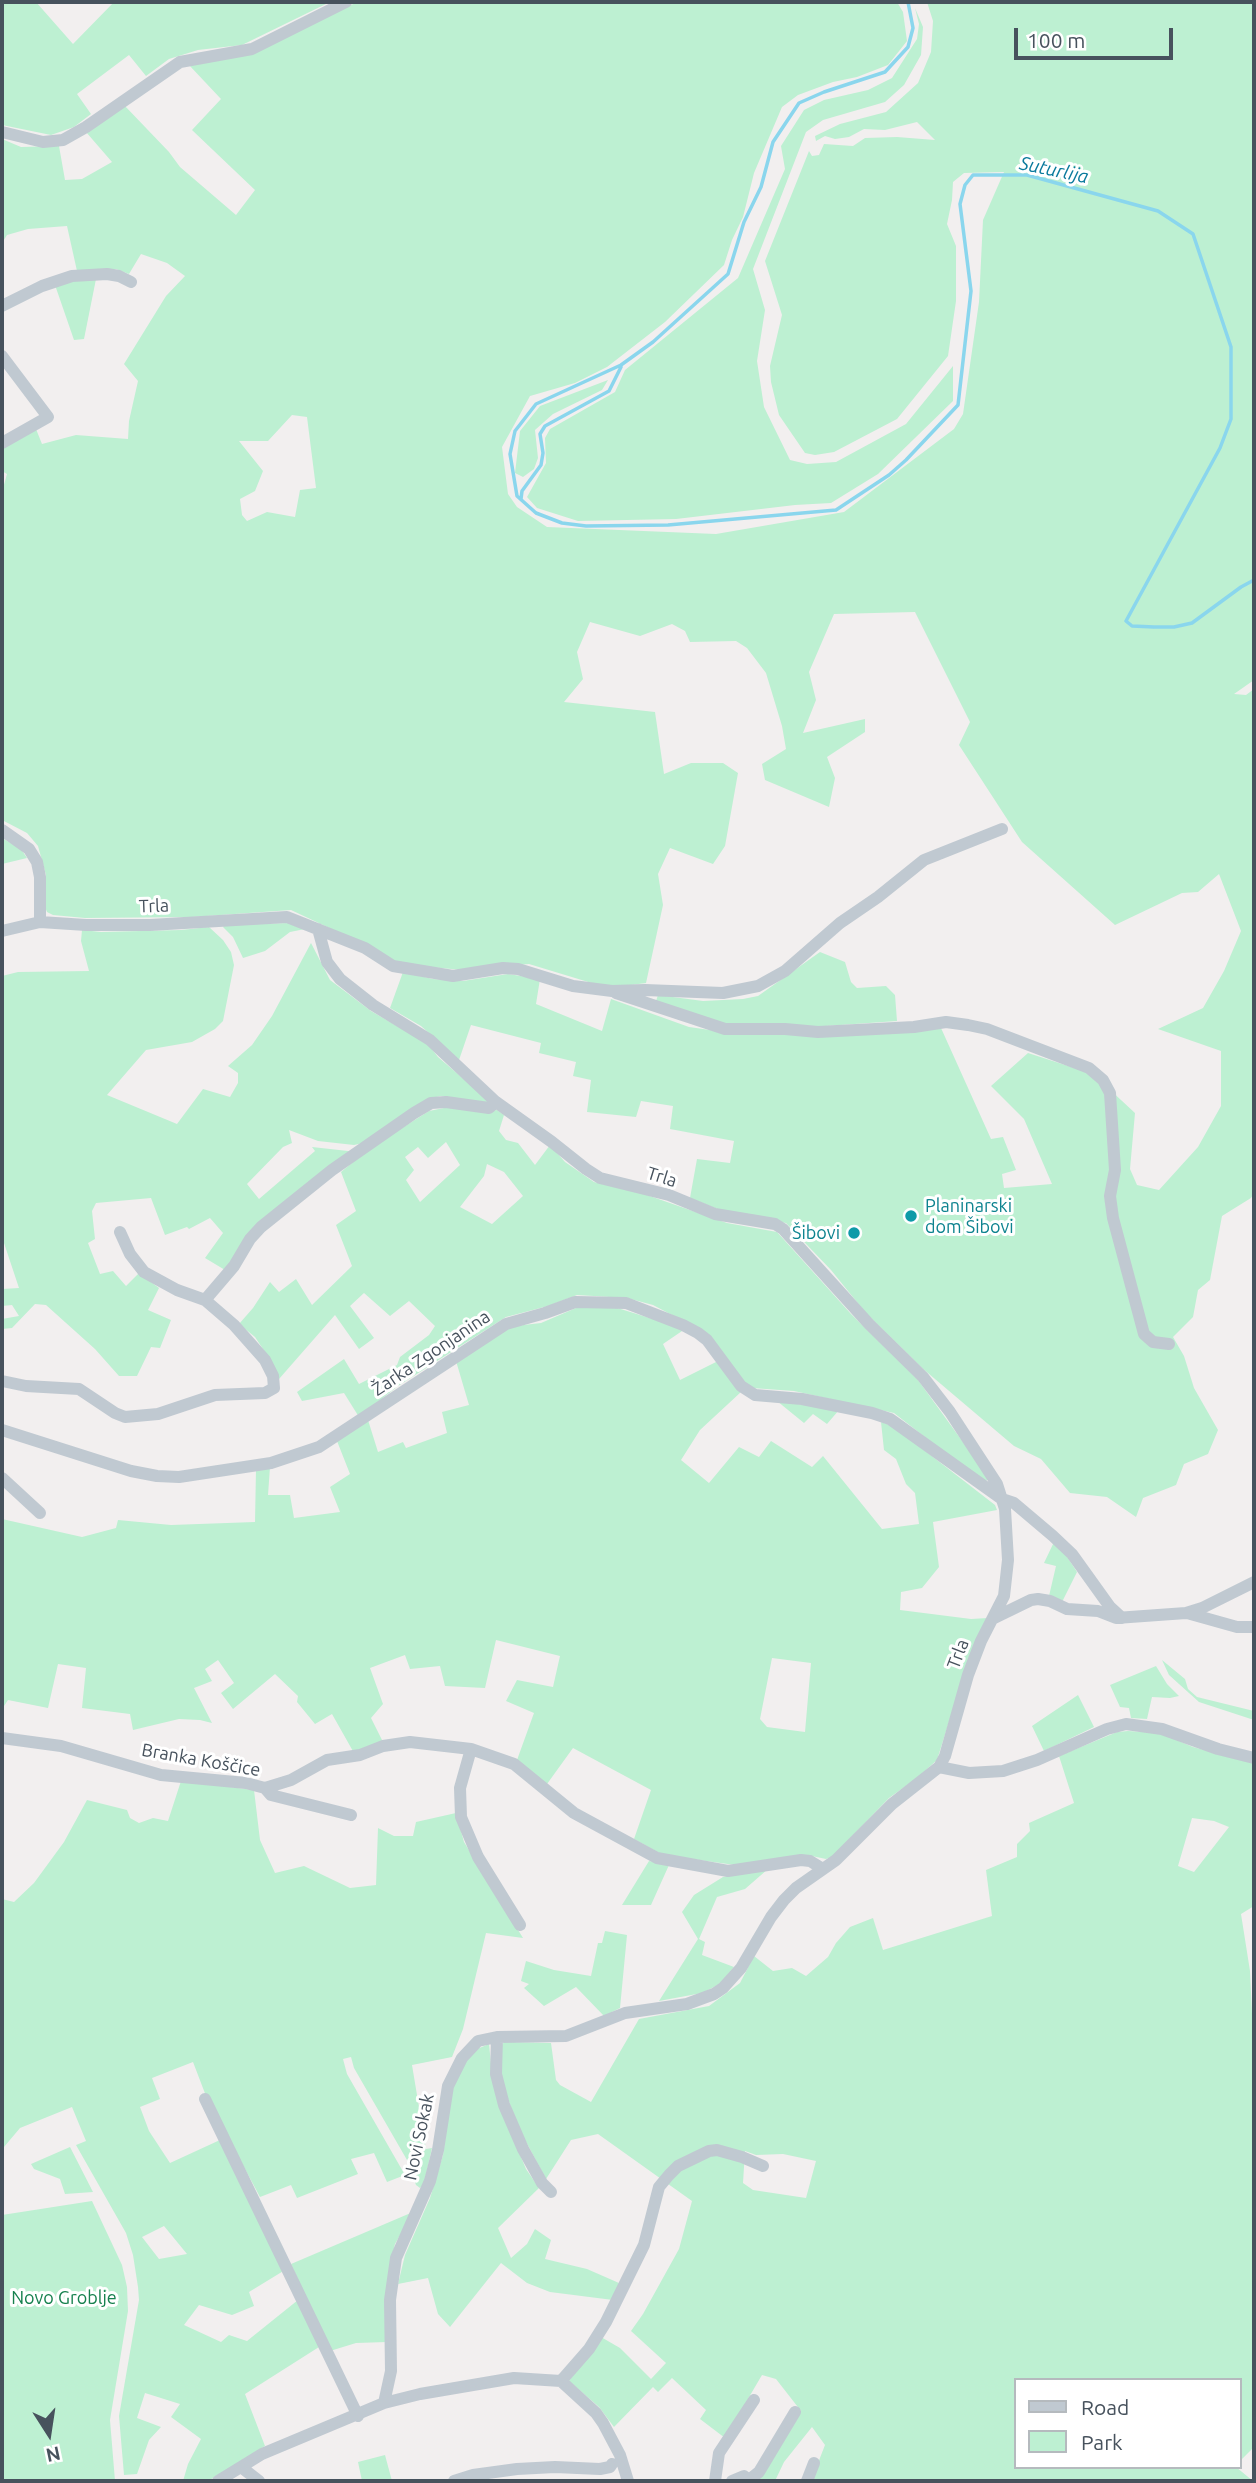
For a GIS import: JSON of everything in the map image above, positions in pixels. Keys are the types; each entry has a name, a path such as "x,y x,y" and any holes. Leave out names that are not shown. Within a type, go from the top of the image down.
{"street":[{"path":"2,132 43,142 63,140 180,62 252,49 346,2"},
{"path":"2,306 42,286 72,276 107,274 131,282"},
{"path":"2,356 48,417 2,443"},
{"path":"318,929 365,947 393,966 453,976 518,969 573,986 612,991 723,993 758,986 785,971 840,923 924,860 1002,829"},
{"path":"2,830 29,849 37,862 40,877 40,922"},
{"name":"Trla","path":"2,931 40,922 150,925 287,917 318,929 327,963 340,979 373,1005 430,1040 496,1102 600,1178 668,1195 723,1216 775,1224 783,1229 869,1324 923,1377 974,1447 1002,1499 1007,1520 1007,1574 1004,1597 981,1641 968,1675 945,1756 939,1767"},
{"path":"612,991 621,997 667,1009 724,1029 818,1032 914,1027 946,1022 968,1025 987,1029 1089,1068 1103,1080 1110,1093 1115,1170 1110,1196 1111,1207 1144,1334 1153,1342 1169,1344"},
{"path":"205,1300 234,1266 250,1239 261,1227 332,1170 414,1113 431,1104 446,1102 484,1108 496,1102"},
{"path":"2,1381 26,1386 79,1389 125,1417 158,1414 215,1395 265,1393 272,1390 274,1380 265,1360 234,1325 205,1300 177,1290 144,1272 130,1254 120,1232"},
{"name":"Žarka Zgonjanina","path":"2,1430 131,1471 157,1476 179,1477 271,1463 319,1447 506,1324 575,1302 609,1302 635,1306 698,1333 717,1352 741,1386 755,1395 802,1399 890,1419 1002,1499 1014,1503 1063,1545 1110,1607 1122,1618"},
{"path":"2,1478 40,1513"},
{"path":"994,1618 1038,1599 1067,1609 1098,1611 1116,1618 1186,1613 1254,1582"},
{"path":"1186,1613 1237,1627 1254,1627"},
{"path":"939,1767 969,1773 1003,1771 1037,1760 1107,1729 1126,1724 1162,1729 1218,1749 1254,1758"},
{"name":"Branka Koščice","path":"2,1738 61,1746 161,1775 237,1781 265,1788 271,1795 351,1815"},
{"path":"265,1788 291,1780 327,1760 360,1755 390,1744 411,1742 471,1749 514,1764 574,1813 657,1858 728,1871 801,1860 810,1861 823,1869"},
{"path":"471,1749 460,1788 461,1817 478,1857 520,1925"},
{"name":"Novi Sokak","path":"384,2403 391,2371 389,2329 393,2274 402,2240 430,2181 448,2086 469,2049 478,2041 497,2037 566,2036 625,2013 705,1999 733,1979 784,1900 843,1853 892,1804 939,1767"},
{"path":"497,2037 496,2074 504,2105 523,2149 542,2183 551,2192"},
{"path":"205,2099 358,2416"},
{"path":"561,2381 589,2349 606,2322 644,2245 659,2187 669,2175 678,2166 709,2151 717,2150 763,2166"},
{"path":"218,2481 277,2447 358,2416 384,2403 514,2378 561,2381 596,2413 603,2423 620,2455 628,2481"},
{"path":"715,2481 719,2453 754,2400"},
{"path":"732,2481 744,2476 749,2481 759,2472 795,2412"},
{"path":"807,2481 814,2463"},
{"path":"454,2481 473,2475 517,2469 600,2469 612,2464"},
{"path":"241,2467 259,2481"}],"green space":[{"path":"2,2 36,2 73,44 114,2 330,2 242,45 198,50 169,59 146,76 129,55 77,94 91,114 74,127 51,135 2,125"},
{"path":"358,2 897,2 903,12 907,41 888,65 798,95 782,107 754,173 743,217 724,265 665,322 607,367 575,383 530,396 502,447 508,494 517,507 547,527 716,534 844,512 954,429 963,414 979,302 983,220 1004,172 964,173 953,182 947,224 956,246 956,301 948,356 897,419 834,452 815,455 805,453 779,415 771,382 770,366 782,315 765,261 809,151 812,156 819,155 824,144 853,146 865,138 935,140 917,122 885,130 864,129 849,137 835,139 825,136 816,141 815,136 840,124 886,112 918,83 931,52 933,21 927,2 1254,2 1254,680 1234,694 1246,695 1254,689 1254,1193 1251,1198 1222,1216 1210,1280 1198,1290 1193,1317 1173,1337 1184,1356 1194,1388 1218,1430 1208,1454 1184,1464 1176,1485 1143,1498 1136,1517 1107,1497 1070,1493 1041,1459 1014,1446 922,1368 865,1312 831,1270 786,1223 725,1212 690,1198 697,1159 730,1163 734,1141 670,1129 673,1106 641,1101 636,1117 587,1112 591,1080 573,1076 576,1062 539,1053 541,1043 471,1025 459,1060 421,1026 390,1008 403,972 433,979 463,981 508,974 540,979 536,1004 602,1031 611,999 689,1027 724,1032 941,1028 991,1139 1003,1137 1016,1170 1002,1174 1004,1188 1052,1184 1024,1119 991,1086 1028,1053 1093,1074 1135,1113 1130,1169 1137,1185 1159,1190 1198,1147 1221,1106 1221,1051 1158,1029 1203,1008 1224,971 1241,931 1219,874 1198,892 1182,893 1115,925 1022,842 959,745 970,722 915,612 834,614 809,672 816,700 803,733 865,719 865,732 827,757 835,778 829,807 765,780 762,764 786,749 766,673 747,648 736,641 690,642 685,631 672,624 640,636 590,622 577,652 583,679 564,702 655,712 664,774 691,763 723,763 738,773 725,846 713,864 670,848 658,874 663,905 646,983 608,988 529,964 463,970 396,964 372,948 291,910 192,917 85,918 47,912 46,875 38,846 27,833 2,820 2,492 7,474 2,471 2,448 36,429 42,444 76,435 128,439 138,381 124,364 166,296 185,276 167,263 141,254 129,274 116,269 77,271 67,226 28,229 7,235 2,243 2,139 21,147 59,146 65,180 82,179 112,162 86,132 124,105 180,167 236,215 255,190 192,130 221,99 189,65 230,57","holes":["292,415 307,417 316,488 300,490 295,517 267,512 247,521 242,515 240,499 255,491 263,471 239,441 268,441"]},
{"path":"915,8 923,27 921,55 904,85 885,102 823,120 806,132 753,269 765,310 757,361 764,407 790,460 807,464 836,462 906,424 953,366 953,401 878,474 831,503 676,519 578,521 537,508 527,497 546,463 545,438 550,429 615,392 625,370 738,278 785,169 781,146 804,110 824,100 868,90 892,78 917,39 919,24"},
{"path":"79,279 96,279 84,339 74,340 55,285"},
{"path":"608,380 602,390 553,414 535,430 538,458 534,469 523,477 515,473 520,431 540,406"},
{"path":"2,838 21,849 27,858 2,864"},
{"path":"289,923 305,929 290,932 265,951 243,958 233,937 223,927 224,925"},
{"path":"209,927 231,952 234,965 223,1021 215,1029 192,1042 146,1050 107,1095 177,1124 203,1089 230,1097 238,1083 238,1073 228,1066 252,1045 272,1016 311,943 330,980 371,1011 428,1044 438,1057 487,1099 488,1103 441,1096 428,1099 363,1143 354,1145 318,1141 289,1130 292,1143 283,1147 247,1184 259,1199 315,1151 312,1147 350,1153 331,1166 225,1270 205,1258 223,1233 210,1218 189,1229 187,1227 165,1235 151,1198 96,1203 92,1211 95,1239 88,1243 100,1274 113,1271 126,1286 139,1273 159,1288 148,1310 171,1320 160,1348 151,1347 137,1376 119,1376 95,1349 46,1305 35,1304 12,1328 2,1329 2,1319 19,1316 12,1305 2,1306 2,1289 19,1288 2,1237 2,976 18,972 89,971 81,941 82,930 101,932"},
{"path":"820,952 845,962 851,982 857,988 886,986 895,995 897,1021 812,1027 732,1025 703,1019 656,1001 658,995 703,1001 758,996"},
{"path":"449,1107 497,1110 504,1115 499,1131 506,1140 518,1143 535,1165 550,1145 565,1162 594,1182 647,1195 727,1223 777,1232 851,1314 918,1380 989,1478 984,1483 894,1413 794,1391 752,1388 744,1382 706,1333 653,1305 627,1298 577,1295 506,1317 398,1386 359,1417 344,1393 302,1401 297,1392 344,1359 359,1384 397,1365 400,1357 429,1335 435,1326 409,1301 390,1316 364,1293 350,1306 374,1338 359,1349 335,1315 279,1379 255,1337 239,1324 270,1282 279,1292 296,1279 312,1305 352,1266 336,1225 356,1211 341,1172 370,1148 429,1111","holes":["446,1142 460,1165 420,1202 406,1180 414,1170 405,1157 418,1147 428,1158","487,1164 504,1172 523,1196 492,1224 460,1207 484,1176"]},
{"path":"611,1306 685,1329 663,1344 680,1380 718,1361 741,1392 700,1430 681,1460 709,1483 739,1447 759,1457 771,1441 812,1467 823,1456 882,1529 919,1524 915,1493 906,1484 896,1459 884,1450 881,1422 893,1426 995,1505 997,1510 933,1522 939,1567 922,1588 901,1592 900,1610 971,1619 988,1618 968,1661 937,1760 889,1798 832,1857 826,1859 807,1855 735,1865 663,1855 634,1839 651,1790 573,1748 547,1784 517,1760 534,1713 506,1701 517,1680 553,1687 560,1656 496,1640 485,1688 445,1686 440,1666 410,1669 405,1655 370,1668 383,1704 371,1718 383,1742 354,1753 332,1714 315,1724 297,1702 298,1696 275,1674 233,1709 221,1693 234,1683 218,1660 205,1669 212,1681 194,1688 212,1723 179,1719 133,1730 130,1714 82,1708 86,1668 58,1664 48,1708 8,1700 2,1709 2,1519 82,1537 116,1528 118,1520 171,1525 255,1522 256,1469 270,1467 268,1495 290,1495 294,1518 340,1512 330,1487 350,1474 337,1441 368,1420 378,1452 403,1442 406,1448 447,1433 442,1412 469,1405 456,1361 506,1327 541,1323 576,1308","holes":["772,1658 811,1663 805,1732 767,1727 760,1719"]},
{"path":"777,1401 839,1410 827,1424 813,1414 804,1423"},
{"path":"1054,1542 1077,1572 1062,1602 1049,1596 1056,1566 1044,1563"},
{"path":"1162,1660 1185,1679 1188,1689 1197,1697 1254,1711 1254,1720 1199,1702 1169,1675"},
{"path":"1156,1666 1167,1684 1179,1696 1152,1697 1147,1719 1131,1718 1129,1708 1120,1707 1110,1685"},
{"path":"1078,1695 1094,1727 1044,1751 1032,1726"},
{"path":"1128,1731 1160,1733 1193,1747 1253,1763 1254,1906 1241,1914 1250,1971 1252,2014 1254,2013 1254,2447 1242,2459 1242,2378 1014,2378 1014,2469 1238,2469 1253,2481 811,2481 825,2445 812,2427 784,2462 775,2481 758,2481 801,2411 776,2379 762,2375 725,2438 700,2419 706,2410 672,2378 658,2392 653,2387 614,2427 599,2407 569,2381 601,2337 620,2348 651,2379 666,2363 631,2331 679,2249 692,2201 598,2134 571,2140 546,2179 517,2125 502,2081 501,2046 504,2042 551,2043 556,2080 560,2085 591,2102 639,2019 709,2006 740,1983 754,1956 773,1971 792,1968 806,1976 828,1957 850,1927 873,1918 883,1950 992,1916 986,1870 1017,1857 1017,1844 1030,1831 1029,1823 1074,1803 1059,1756 1117,1732","holes":["1192,1818 1214,1821 1229,1827 1194,1872 1178,1866","745,2151 756,2155 783,2154 816,2161 806,2198 753,2190 743,2183"]},
{"path":"181,1781 254,1790 260,1840 275,1873 304,1866 350,1888 376,1885 378,1828 394,1836 413,1836 416,1822 456,1813 464,1842 523,1938 486,1933 463,2029 452,2057 412,2065 426,2149 432,2148 424,2184 420,2188 416,2185 407,2160 354,2068 351,2057 343,2059 347,2074 405,2175 387,2182 374,2153 351,2159 358,2174 297,2198 291,2185 260,2197 206,2096 193,2062 152,2078 160,2099 140,2107 149,2131 170,2163 220,2140 285,2270 249,2292 254,2306 232,2315 199,2305 184,2325 221,2342 229,2335 247,2341 298,2300 319,2347 245,2394 265,2446 208,2481 183,2481 188,2464 201,2439 171,2417 180,2404 145,2393 137,2418 161,2427 149,2440 137,2474 124,2475 119,2416 139,2300 138,2287 126,2233 76,2145 86,2141 72,2107 20,2128 4,2147 2,2146 2,1899 14,1902 34,1883 64,1842 87,1800 127,1810 130,1818 139,1823 153,1818 168,1821","holes":["164,2226 187,2254 159,2259 142,2237"]},
{"path":"649,1861 669,1865 651,1905 622,1905"},
{"path":"768,1869 745,1889 717,1897 699,1939 705,1942 702,1955 734,1967 720,1984 702,1993 659,2001 698,1939 682,1912 694,1895 723,1877"},
{"path":"605,1931 627,1935 620,2008 604,2016 576,1987 544,2006 524,1988 529,1984 521,1981 526,1961 554,1970 591,1976 598,1943 602,1943"},
{"path":"489,2044 493,2083 500,2107 526,2169 539,2188 498,2228 511,2258 527,2244 535,2229 551,2240 545,2259 587,2269 619,2283 613,2300 550,2292 527,2283 501,2263 450,2327 438,2314 428,2278 398,2284 405,2255 430,2198 443,2155 452,2089 466,2061 477,2049"},
{"path":"70,2147 93,2192 65,2194 60,2179 34,2169 31,2164"},
{"name":"Novo Groblje","path":"92,2201 122,2265 127,2287 128,2311 110,2420 115,2481 2,2481 2,2215"},
{"path":"413,2212 395,2244 389,2271 387,2342 356,2343 330,2351 291,2264"},
{"path":"385,2455 392,2481 362,2481 358,2462"}],"waterway":[{"name":"Suturlija","path":"908,2 913,28 908,47 885,72 799,103 773,142 761,187 744,222 728,274 653,342 621,365 536,404 515,431 510,454 517,496 536,513 562,523 586,526 668,525 836,510 889,475 958,405 971,291 960,204 965,185 973,175 1027,175 1158,211 1193,234 1231,347 1231,419 1220,448 1126,621 1132,626 1154,627 1192,623 1254,580"},
{"name":"Suturlija","path":"521,499 522,491 541,465 543,453 540,434 545,426 609,391 621,367"}],"place":[{"name":"Planinarski dom Šibovi","path":"911,1216"},
{"name":"Šibovi","path":"854,1233"}]}
